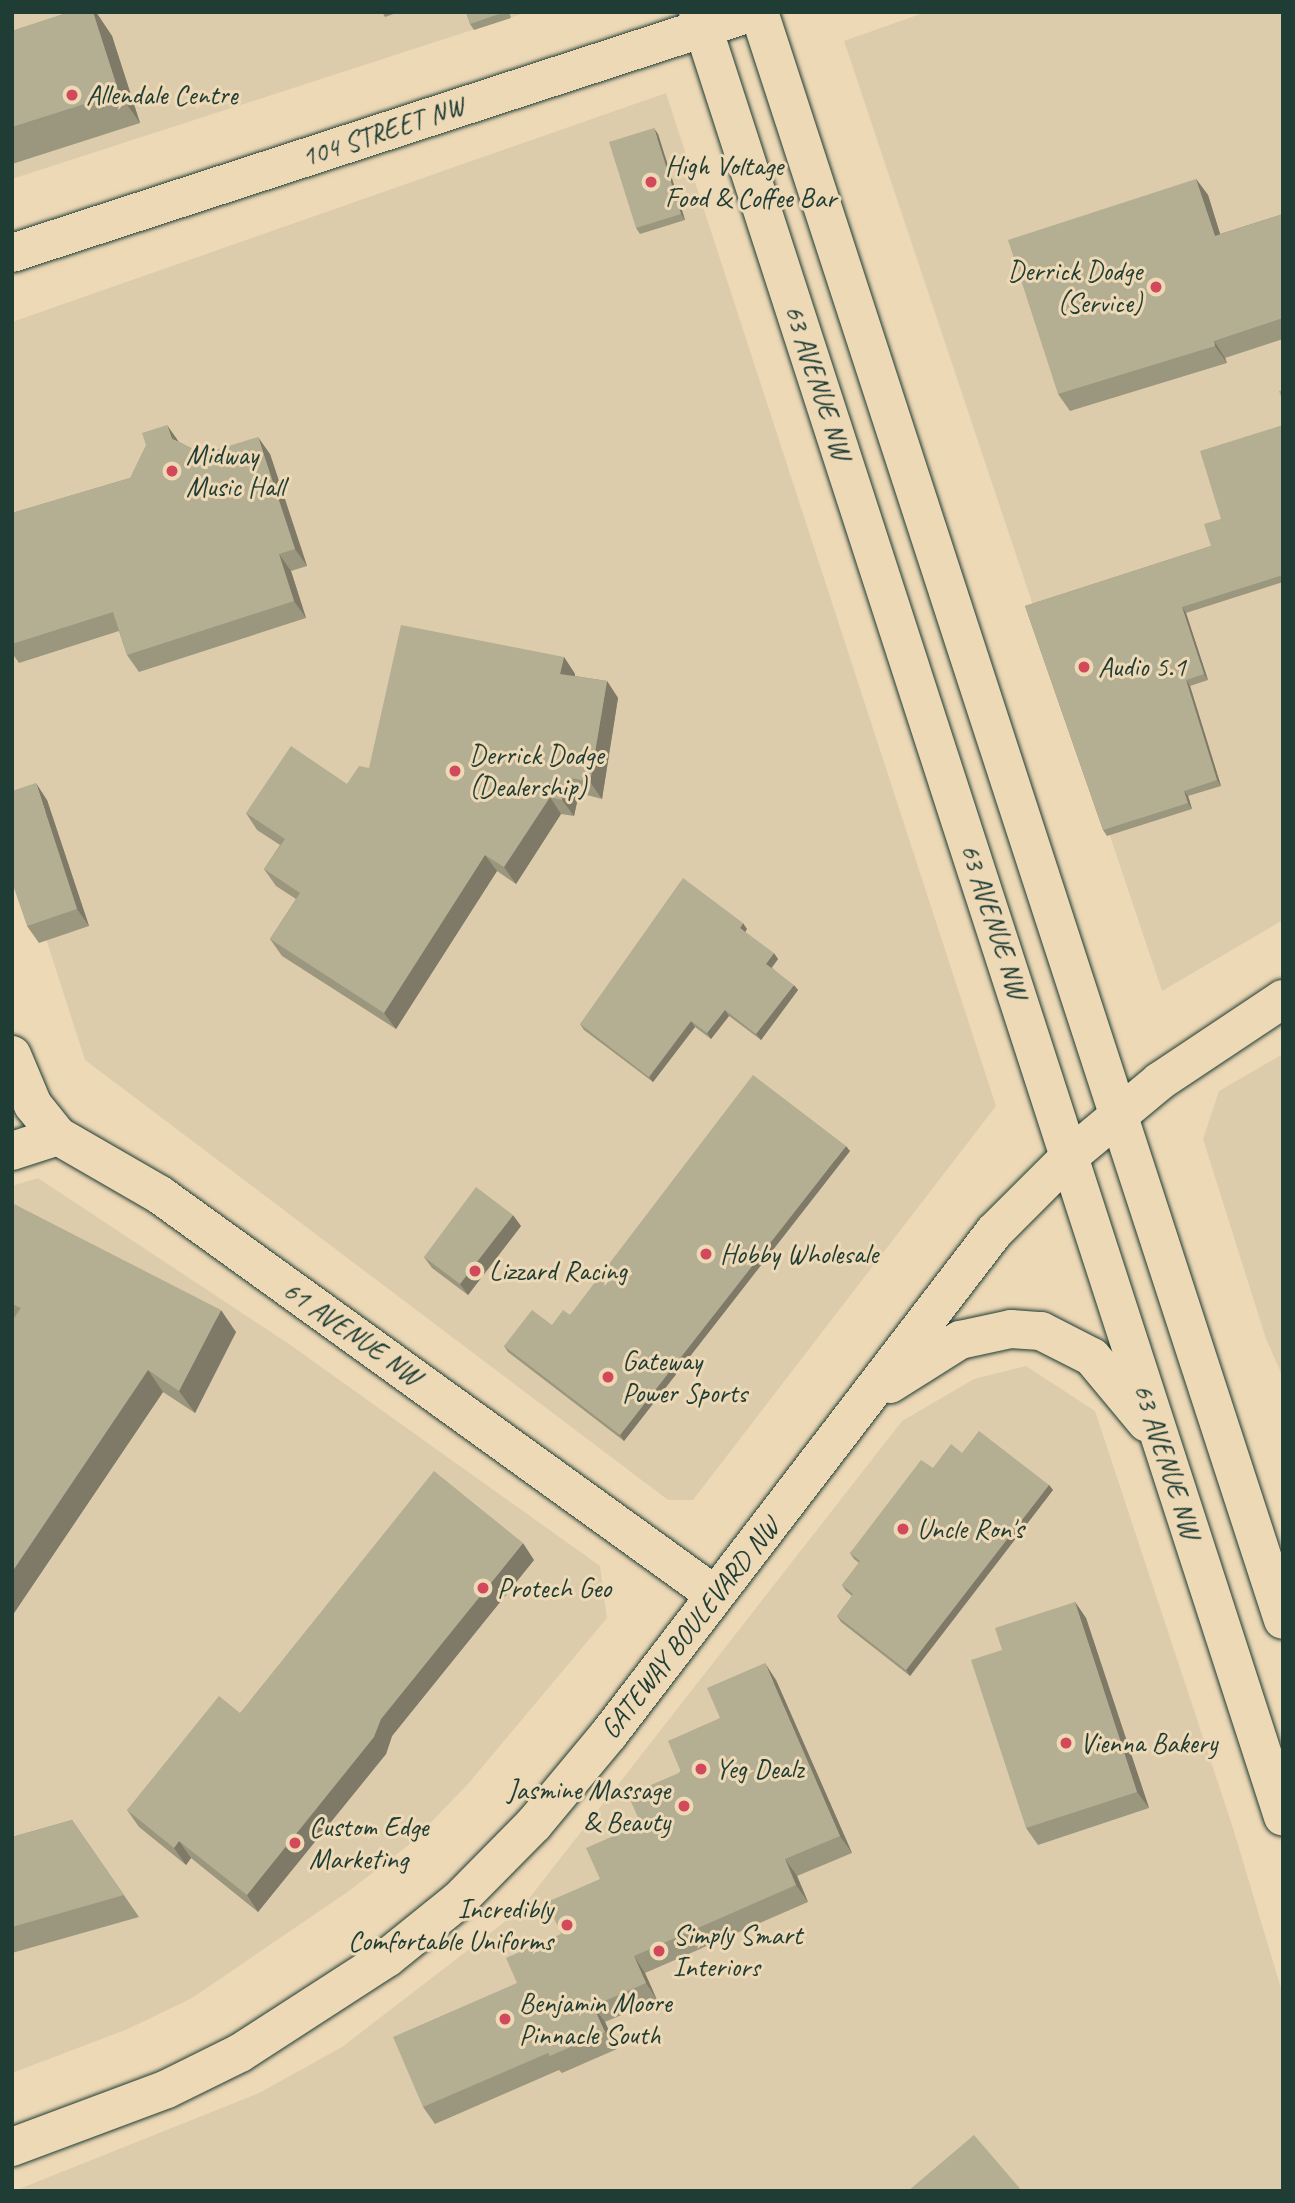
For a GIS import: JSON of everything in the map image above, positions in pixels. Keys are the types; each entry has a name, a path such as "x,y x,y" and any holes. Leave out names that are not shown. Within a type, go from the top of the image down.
{"main road":[{"name":"104 STREET NW","path":"12,253 701,19 753,12"},
{"name":"63 AVENUE NW","path":"759,12 1283,1620"},
{"name":"63 AVENUE NW","path":"701,19 1283,1817"},
{"name":"GATEWAY BOULEVARD NW","path":"12,2147 167,2089 240,2053 387,1958 459,1900 534,1824 609,1734 994,1232 1070,1156 1160,1080 1283,999"},
{"name":"61 AVENUE NW","path":"12,1055 33,1105 58,1136 160,1195 715,1595"},
{"path":"12,1151 58,1136"},
{"path":"867,1398 960,1340 1012,1329 1041,1331 1092,1357 1160,1437"}],"shaded area":[{"name":"Allendale Centre","path":"12,12 528,12 12,179"},
{"path":"926,12 1283,12 1283,920 1162,991 844,41"},
{"path":"666,93 996,1106 693,1500 668,1500 85,1060 12,833 12,322"},
{"path":"1283,1054 1283,1377 1266,1339 1203,1139 1219,1091"},
{"path":"38,1178 289,1344 600,1566 607,1618 468,1784 410,1844 349,1891 192,1998 128,2029 12,2073 12,1186"},
{"path":"1026,1366 1095,1411 1233,1828 1283,1995 1283,2191 14,2191 259,2093 342,2047 520,1910 902,1421 974,1379"}],"building":[{"path":"70,12 93,12 119,93 12,127 12,31"},
{"path":"466,12 505,12 470,24"},
{"path":"654,128 681,214 636,228 609,142"},
{"name":"Derrick Dodge (Service)","path":"1196,179 1215,236 1283,214 1283,318 1214,341 1215,346 1058,394 1008,240"},
{"path":"167,425 172,439 203,454 258,437 295,549 279,554 294,601 127,655 113,612 12,644 12,513 130,478 146,445 142,433"},
{"path":"1283,425 1283,575 1182,607 1204,674 1186,680 1217,780 1184,791 1188,803 1103,830 1025,606 1211,546 1204,524 1221,519 1200,451"},
{"path":"401,625 564,657 560,674 607,681 590,782 567,777 562,800 550,797 504,867 485,855 384,1013 270,939 300,893 264,869 285,839 246,813 291,746 347,784 359,766 369,768"},
{"path":"36,783 77,909 27,926 12,882 12,791"},
{"path":"683,878 743,923 740,928 774,953 766,964 794,985 756,1034 725,1010 707,1033 691,1021 649,1077 580,1024"},
{"path":"753,1075 846,1146 620,1435 504,1346 532,1310 552,1325 563,1310 570,1315"},
{"path":"476,1187 513,1215 460,1284 424,1257"},
{"path":"12,1203 221,1310 179,1391 148,1370 12,1572 12,1321 21,1308 12,1304"},
{"path":"979,1431 1049,1485 906,1670 837,1616 853,1594 842,1585 860,1561 850,1553 921,1460 933,1468 951,1444 962,1453"},
{"path":"434,1471 523,1543 381,1719 374,1737 247,1895 179,1841 174,1848 127,1810 219,1696 240,1713"},
{"name":"Vienna Bakery","path":"1075,1602 1137,1792 1026,1828 971,1660 1002,1650 995,1628"},
{"path":"765,1663 840,1836 785,1859 796,1885 634,1956 646,1983 593,2006 605,2032 550,2056 548,2053 423,2107 393,2037 517,1983 506,1958 561,1934 547,1902 600,1879 586,1848 641,1824 628,1795 681,1772 668,1741 720,1718 707,1688"},
{"path":"72,1820 124,1895 12,1927 12,1837"},
{"path":"974,2135 1022,2191 908,2191"}],"place":[{"name":"Allendale Centre","path":"72,95"},
{"name":"High Voltage Food & Coffee Bar","path":"651,182"},
{"name":"Derrick Dodge (Service)","path":"1156,287"},
{"name":"Midway Music Hall","path":"172,471"},
{"name":"Audio 5.1","path":"1084,667"},
{"name":"Derrick Dodge (Dealership)","path":"455,771"},
{"name":"Hobby Wholesale","path":"706,1254"},
{"name":"Lizzard Racing","path":"475,1271"},
{"name":"Gateway Power Sports","path":"608,1377"},
{"name":"Uncle Ron's","path":"903,1529"},
{"name":"Protech Geo","path":"483,1588"},
{"name":"Vienna Bakery","path":"1066,1743"},
{"name":"Yeg Dealz","path":"701,1769"},
{"name":"Jasmine Massage & Beauty","path":"684,1806"},
{"name":"Custom Edge Marketing","path":"295,1843"},
{"name":"Incredibly Comfortable Uniforms","path":"567,1925"},
{"name":"Simply Smart Interiors","path":"659,1951"},
{"name":"Benjamin Moore Pinnacle South","path":"505,2019"}]}
